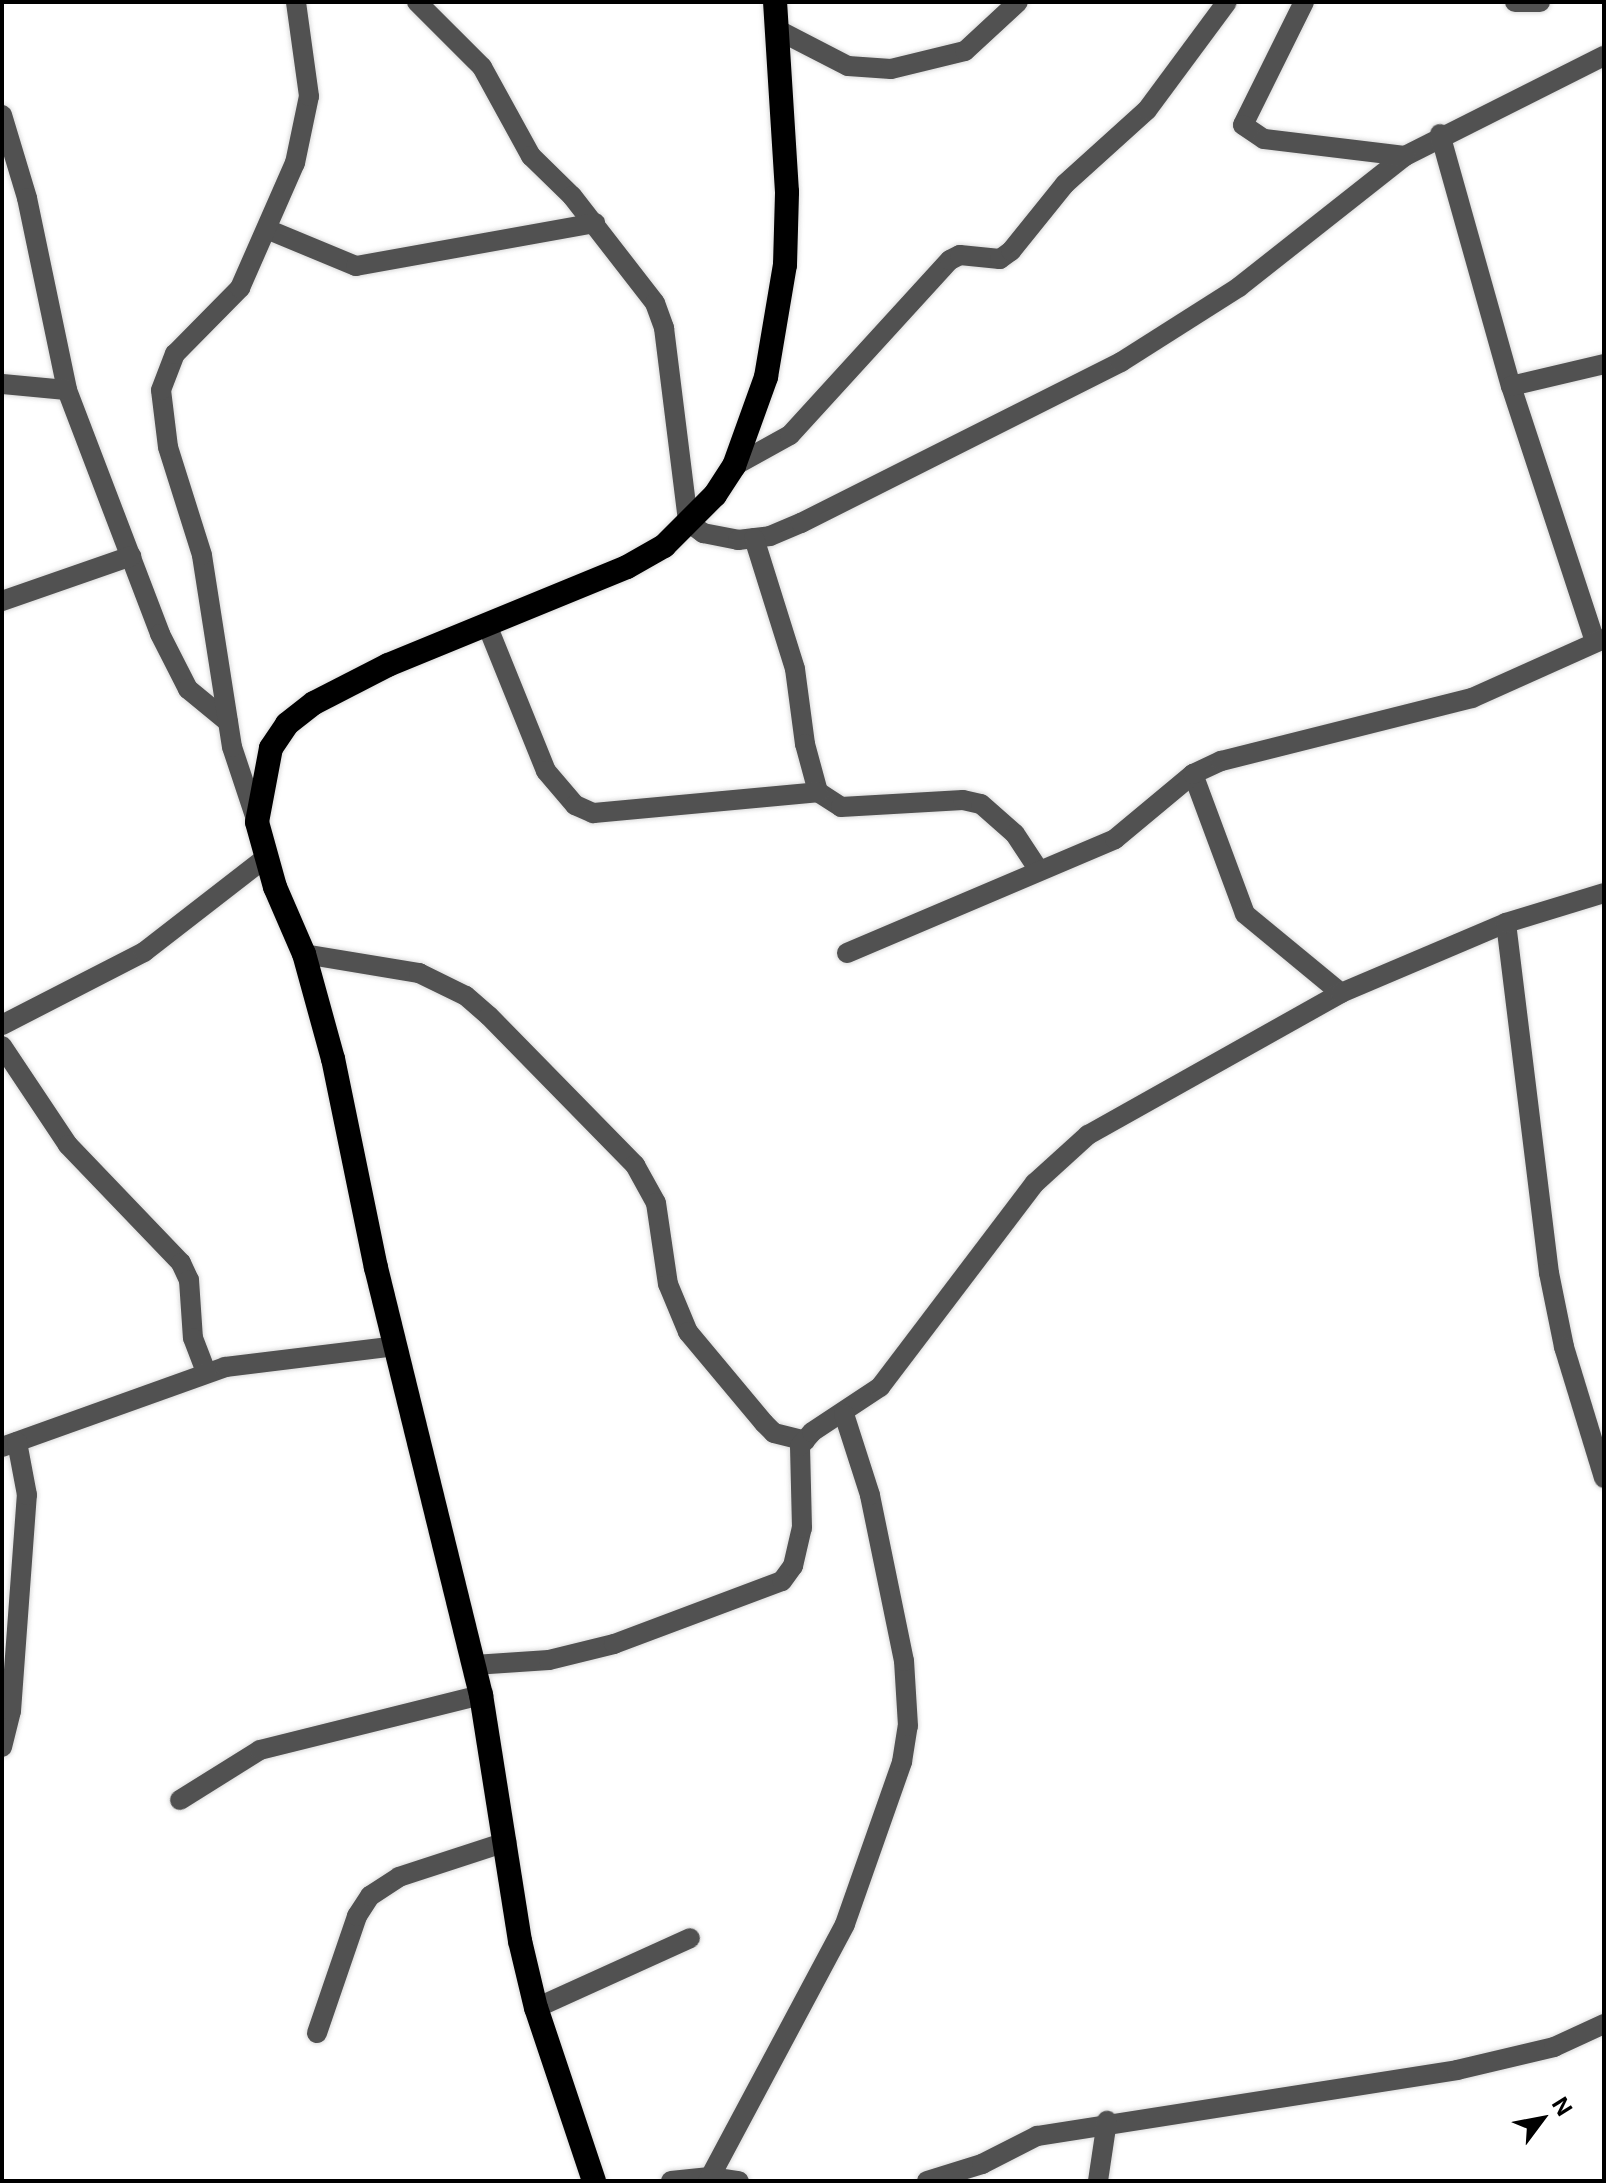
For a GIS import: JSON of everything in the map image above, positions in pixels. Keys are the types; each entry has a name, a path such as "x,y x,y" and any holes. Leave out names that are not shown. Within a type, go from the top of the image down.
{"highway":[{"path":"594,2181 536,2008 481,1695 396,1346 351,1133 304,954 265,858 257,822 262,776 271,748 287,724 353,681 627,567 664,546 734,466 766,377 785,265 787,192 775,2"}],"street":[{"path":"257,822 239,779 202,555 168,447 161,390 175,354 240,288 269,230 307,128 308,68 296,2"},
{"path":"417,2 482,67 531,156 595,223 638,275 664,328 688,522 721,539 754,538 801,523 1121,362 1239,287 1405,156 1440,134 1604,56"},
{"path":"776,29 848,66 891,69 965,51 1018,2"},
{"path":"734,466 790,435 950,260 960,255 1000,259 1011,251 1065,184 1147,110 1227,2"},
{"path":"1304,2 1243,125 1264,139 1405,156"},
{"path":"1515,2 1540,2"},
{"path":"2,115 27,198 67,390 179,674 188,689 228,722"},
{"path":"847,953 1122,835 1193,774 1260,748 1472,698 1600,640 1511,386 1440,134"},
{"path":"269,230 356,266 595,223"},
{"path":"1511,386 1604,364"},
{"path":"2,384 67,390"},
{"path":"754,538 795,669 805,744 818,792"},
{"path":"2,601 131,556"},
{"path":"487,625 546,771 575,805 593,813 818,792 841,807 963,800 981,804 1015,834 1038,869"},
{"path":"1193,774 1245,914 1341,993"},
{"path":"2,1025 144,952 265,858"},
{"path":"474,1665 549,1660 614,1644 782,1581 793,1566 800,1537 800,1446 880,1387 1035,1183 1088,1135 1341,993 1506,923 1604,893"},
{"path":"1506,923 1549,1273 1564,1347 1604,1478"},
{"path":"304,954 419,973 466,996 489,1016 619,1144 646,1183 663,1230 668,1284 688,1332 774,1433 805,1441"},
{"path":"2,1046 68,1145 181,1263 190,1291 193,1338 206,1372"},
{"path":"2,1747 11,1711 27,1495 10,1444 206,1372 396,1346"},
{"path":"709,2179 845,1924 904,1750 909,1699 904,1661 873,1507 844,1414"},
{"path":"180,1800 260,1750 481,1695"},
{"path":"317,2033 357,1916 370,1896 399,1877 506,1842"},
{"path":"536,2008 690,1938"},
{"path":"927,2181 982,2164 1037,2136 1107,2121 1457,2070 1554,2047 1604,2024"},
{"path":"1098,2181 1107,2121"},
{"path":"671,2181 739,2181"}]}
